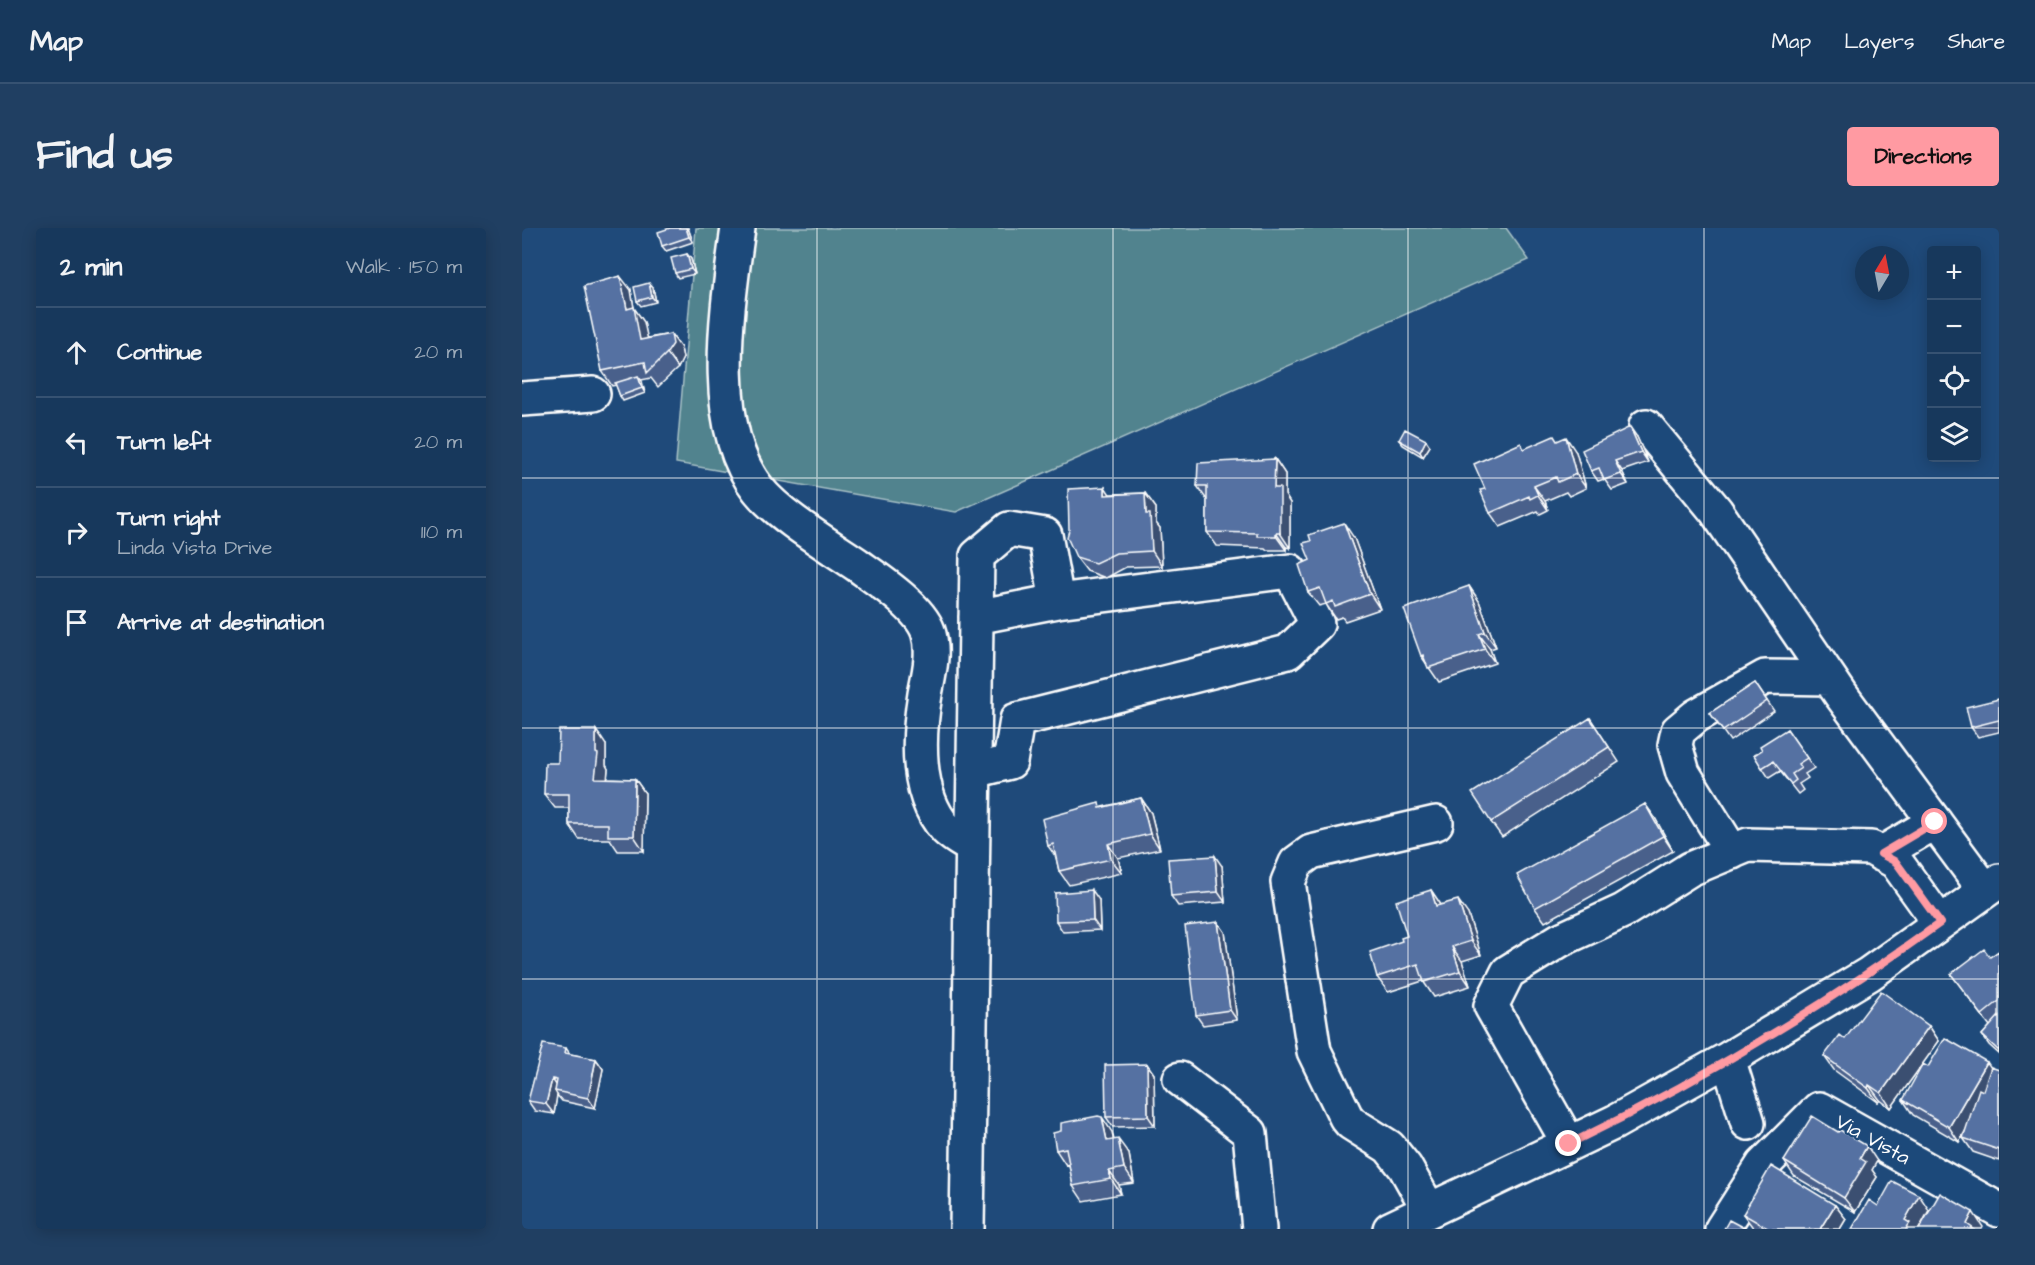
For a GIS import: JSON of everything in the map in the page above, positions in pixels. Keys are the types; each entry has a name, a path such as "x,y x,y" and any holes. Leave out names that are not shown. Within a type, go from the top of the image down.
{"street":[{"path":"738,228 726,362 726,391 732,436 742,464 758,490 776,506 884,584 921,618 931,647 921,731 928,801 947,830 972,847"},
{"path":"522,399 593,394"},
{"path":"1390,1229 1615,1122 1728,1059 1869,974 1992,886 1935,822 1829,678 1716,511 1646,426"},
{"path":"967,1229 977,556 1010,529 1046,535 1057,601"},
{"path":"974,771 1010,762 1017,720 1288,652 1317,624 1290,571 1057,601 976,617"},
{"path":"1732,852 1683,773 1676,746 1678,731 1696,716 1765,677 1829,678"},
{"path":"1881,854 1935,822"},
{"path":"1429,1210 1405,1167 1389,1147 1346,1118 1314,1051 1288,882 1296,863 1311,852 1436,823"},
{"path":"1569,1144 1491,1006 1508,972 1560,940 1623,912 1690,869 1748,845 1871,848 1896,862 1940,923"},
{"path":"1728,1059 1748,1123"},
{"path":"1180,1079 1250,1133 1259,1229"},
{"name":"Via Vista","path":"1722,1229 1763,1165 1819,1109 1999,1210"}],"green space":[{"path":"696,228 1506,228 1529,260 956,512 676,463"}],"building":[{"path":"670,228 686,228 689,237 662,246 658,232"},
{"path":"687,254 691,269 675,273 671,258"},
{"path":"620,276 627,309 634,307 640,340 671,334 673,344 647,373 645,362 602,371 584,286"},
{"path":"649,283 652,297 637,301 634,287"},
{"path":"638,376 642,388 620,396 615,383"},
{"path":"1630,427 1641,452 1615,461 1621,474 1604,480 1599,468 1591,471 1582,450"},
{"path":"1405,429 1426,440 1420,452 1399,440"},
{"path":"1554,436 1557,441 1566,437 1576,474 1558,482 1556,477 1534,486 1538,495 1530,499 1529,496 1490,513 1480,490 1485,489 1474,464 1521,443 1524,449"},
{"path":"1275,459 1274,488 1280,488 1280,533 1276,533 1276,536 1257,536 1257,533 1207,532 1207,486 1197,486 1198,463"},
{"path":"1105,487 1105,495 1145,493 1146,514 1150,514 1152,551 1116,553 1095,563 1076,557 1067,537 1069,530 1068,489"},
{"path":"1344,523 1370,594 1335,607 1333,601 1326,604 1320,588 1308,592 1299,565 1310,560 1303,543 1311,541 1309,535"},
{"path":"1469,586 1485,632 1479,634 1485,649 1428,668 1423,655 1421,656 1404,609"},
{"path":"1755,683 1767,701 1723,731 1710,713"},
{"path":"1999,699 1999,720 1971,727 1966,707"},
{"path":"1590,718 1609,747 1491,822 1472,793"},
{"path":"1787,729 1807,758 1798,764 1801,768 1792,774 1796,780 1791,784 1773,761 1762,768 1754,755 1762,750 1760,746"},
{"path":"559,730 596,730 596,753 598,754 595,778 635,779 634,836 608,836 608,824 569,824 569,794 544,794 545,763 558,763"},
{"path":"1141,798 1150,834 1108,844 1111,859 1059,871 1053,844 1048,846 1042,819 1099,803 1100,808"},
{"path":"1645,804 1663,836 1535,908 1517,875"},
{"path":"1215,856 1218,892 1171,896 1168,859"},
{"path":"1092,890 1093,920 1056,921 1055,893"},
{"path":"1431,890 1436,906 1458,900 1471,941 1452,947 1460,971 1424,982 1418,964 1377,977 1370,952 1402,941 1401,938 1407,936 1396,901"},
{"path":"1218,922 1230,1010 1196,1015 1185,926"},
{"path":"1984,949 1990,957 1999,951 1999,1001 1982,1015 1951,974"},
{"path":"1881,991 1929,1026 1881,1093 1869,1085 1868,1088 1824,1056 1840,1035 1845,1039"},
{"path":"1999,1016 1999,1051 1982,1035"},
{"path":"1945,1038 1987,1062 1949,1127 1903,1100 1923,1064 1928,1067"},
{"path":"543,1044 566,1048 565,1053 596,1059 588,1098 555,1091 557,1080 552,1079 546,1104 528,1101"},
{"path":"1147,1064 1148,1116 1106,1117 1105,1065"},
{"path":"1991,1067 1999,1070 1999,1150 1963,1138 1979,1089 1983,1091"},
{"path":"1812,1116 1867,1146 1860,1158 1866,1162 1844,1198 1784,1161"},
{"path":"1102,1117 1107,1141 1118,1139 1124,1168 1109,1171 1111,1179 1073,1186 1066,1148 1056,1150 1053,1133 1061,1131 1061,1123"},
{"path":"1771,1166 1835,1205 1820,1229 1769,1229 1743,1214"},
{"path":"1892,1181 1919,1195 1905,1220 1910,1223 1906,1229 1852,1229 1869,1200 1878,1206"},
{"path":"1940,1193 1973,1212 1967,1224 1974,1229 1919,1229"},
{"path":"1729,1220 1746,1229 1724,1229"}],"route":[{"path":"1569,1144 1615,1122 1728,1059 1869,974 1940,923 1896,862 1881,854 1935,822"}]}
